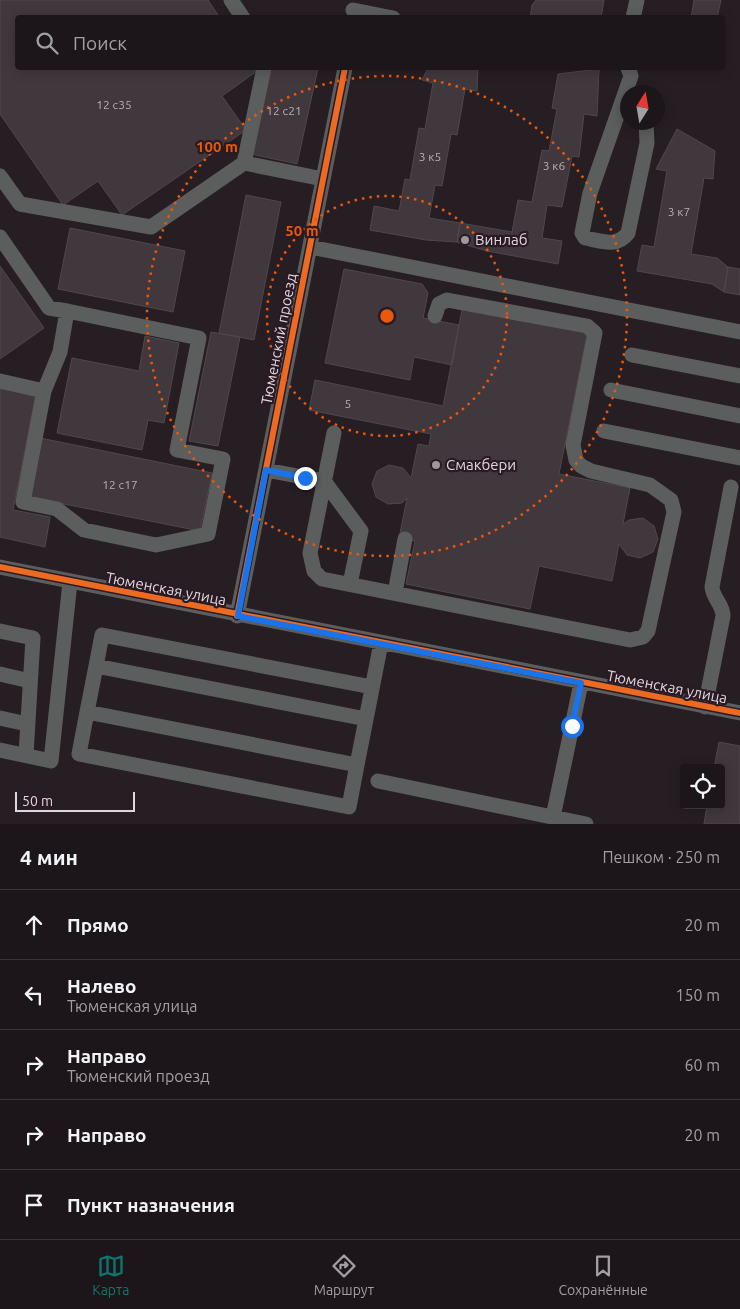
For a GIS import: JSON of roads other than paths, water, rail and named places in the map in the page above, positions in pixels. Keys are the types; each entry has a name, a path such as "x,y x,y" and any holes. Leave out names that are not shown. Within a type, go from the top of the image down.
{"street":[{"path":"231,0 241,15"},
{"path":"634,15 637,0"},
{"path":"352,9 379,15"},
{"path":"0,176 20,204 151,227 244,163 264,70"},
{"name":"Тюменский проезд","path":"238,616 345,70"},
{"path":"630,72 635,85"},
{"path":"626,85 630,72"},
{"path":"620,102 590,193 582,233 585,238 614,243 620,241 628,233 647,143 646,130"},
{"path":"244,163 323,179"},
{"path":"0,237 49,308 68,311 199,338 177,450 223,459 208,534 156,545 84,530 57,509 23,502 44,391 60,352 68,311"},
{"path":"310,247 740,332"},
{"path":"334,433 310,554 310,563 322,579 630,640 638,639 648,631 652,622 674,512 671,500 650,485 591,471 581,466 576,460 573,446 594,339 591,328 448,300 440,304 435,316"},
{"path":"632,355 740,376"},
{"path":"0,381 44,391"},
{"path":"611,390 740,416"},
{"path":"604,431 740,458"},
{"path":"266,470 324,481 361,531 350,584"},
{"path":"705,707 723,616 723,608 714,597 712,587 732,486"},
{"path":"395,593 405,539"},
{"name":"Тюменская улица","path":"0,567 238,616 740,713"},
{"path":"0,750 51,761 70,582"},
{"path":"0,631 33,638 26,756"},
{"path":"372,687 102,634 79,754 349,807 366,719 372,687 380,644"},
{"path":"96,666 366,719"},
{"path":"0,674 30,681"},
{"path":"553,817 581,683"},
{"path":"87,712 357,765"},
{"path":"0,718 27,724"},
{"path":"378,781 586,824"}],"place":[{"name":"Винлаб","path":"465,240"},
{"name":"Смакбери","path":"436,465"}]}
